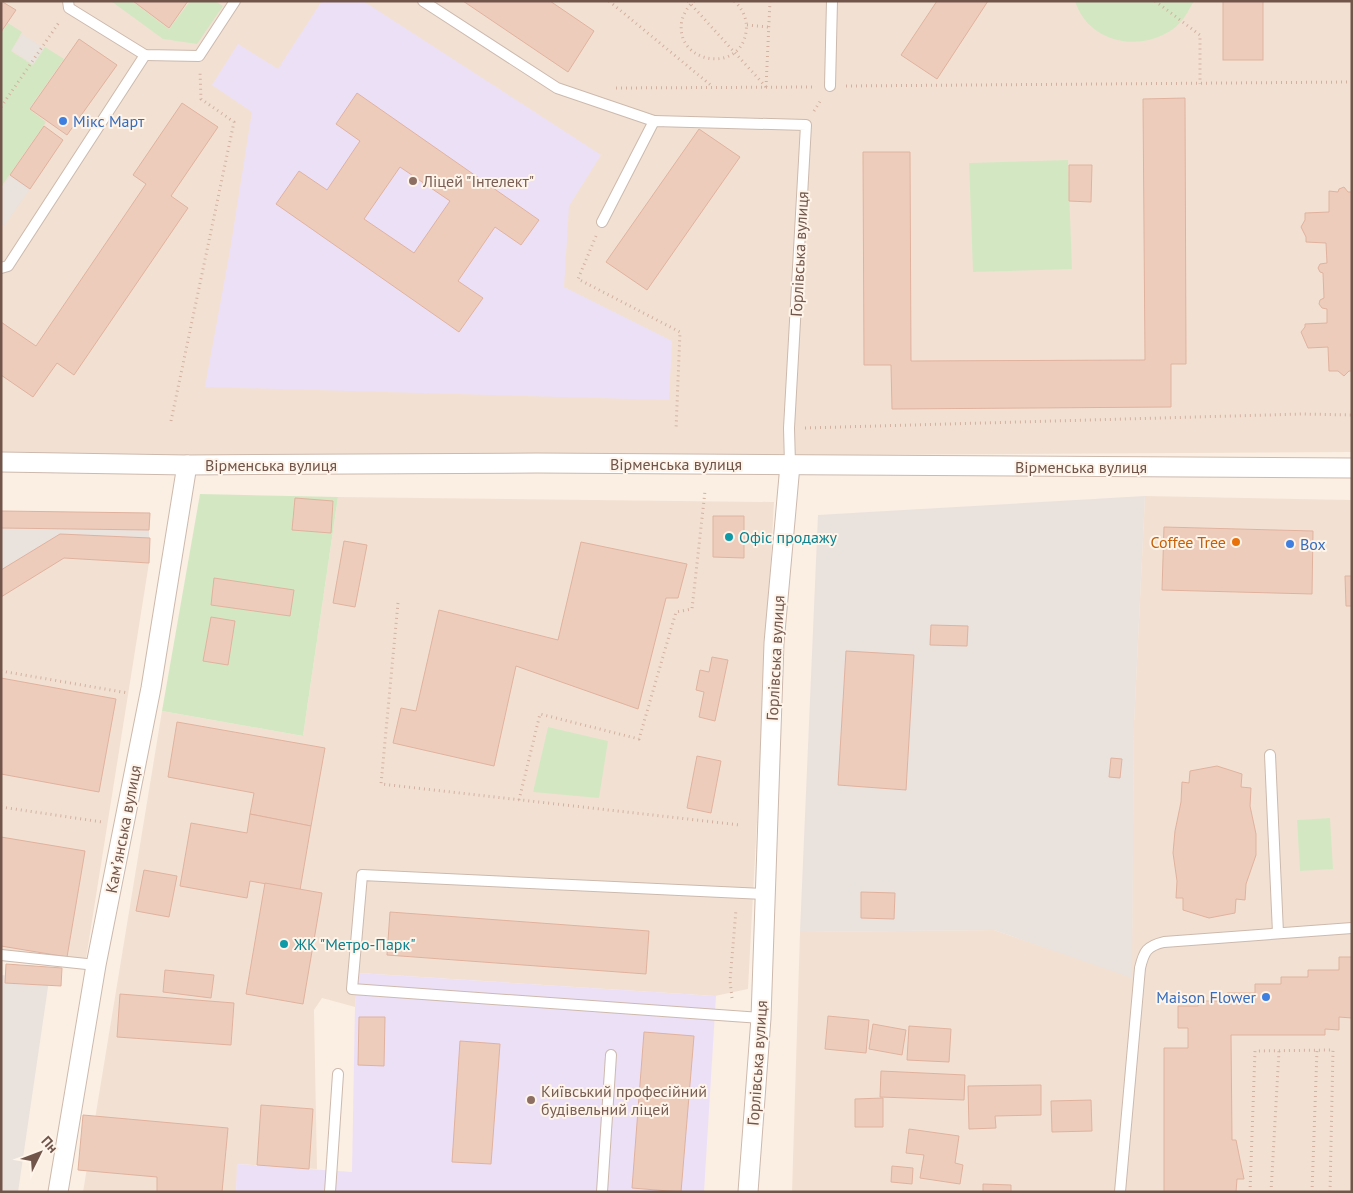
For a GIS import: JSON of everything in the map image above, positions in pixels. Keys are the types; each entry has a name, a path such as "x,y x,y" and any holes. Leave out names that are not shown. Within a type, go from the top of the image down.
{"street":[{"name":"Вірменська вулиця","path":"1,462 187,465 537,463 1352,468"},
{"name":"Камʼянська вулиця","path":"58,1192 96,965 151,688 187,465"},
{"name":"Горлівська вулиця","path":"748,1192 761,1018 774,643 790,465"}],"lane":[{"path":"69,4 144,54 199,56 235,1"},
{"path":"423,1 558,88 654,121 806,125"},
{"path":"830,86 832,1"},
{"path":"1,268 8,266 144,54"},
{"path":"602,222 654,121"},
{"name":"Горлівська вулиця","path":"790,465 789,428 806,125"},
{"path":"1270,755 1278,934"},
{"path":"761,1018 352,989 362,874 764,894"},
{"path":"1120,1192 1140,968 1143,955 1152,945 1164,942 1352,928"},
{"path":"1,954 96,965"},
{"path":"602,1192 611,1055"},
{"path":"330,1192 338,1074"}],"path":[{"path":"609,1 714,87"},
{"path":"734,1 744,14 747,25 742,45 734,53 714,60 703,58 686,44 682,34 684,13 691,2 734,53 766,87"},
{"path":"766,87 770,1"},
{"path":"1155,1 1200,35 1200,84"},
{"path":"1,107 69,4"},
{"path":"747,25 768,27"},
{"path":"171,422 234,122 201,100 199,56"},
{"path":"606,88 1352,82"},
{"path":"806,125 830,86"},
{"path":"602,222 578,279 680,332 676,430"},
{"path":"789,428 1303,414 1352,415"},
{"path":"519,800 540,714 639,739 676,612 692,609 705,491"},
{"path":"398,603 381,784 740,825"},
{"path":"1,671 131,694"},
{"path":"1,807 124,826"},
{"path":"734,1016 730,982 737,893"},
{"path":"1312,1192 1316,1050"},
{"path":"1250,1192 1255,1051 1333,1050 1330,1192"},
{"path":"1272,1192 1279,1051"}],"shaded area":[{"path":"1,1 1352,1 1352,452 1,460"},
{"name":"Ліцей \"Інтелект\"","path":"322,1 363,1 601,155 569,206 564,287 672,341 669,400 205,387 230,251 252,112 212,85 238,44 278,69"},
{"path":"22,34 44,48 33,65 11,50"},
{"path":"10,175 30,189 4,226 1,224 1,188"},
{"path":"1145,496 1352,500 1352,1192 792,1192 800,932 994,930 1129,976 1132,939 1134,723"},
{"path":"1145,496 1134,723 1132,978 994,930 800,932 818,515"},
{"path":"338,497 774,502 748,989 715,996 358,973 355,1007 322,998 314,1010 317,1169 238,1164 236,1192 83,1192 162,711 303,736"},
{"path":"1,511 149,530 149,563 64,558 1,597"},
{"path":"64,558 149,563 85,965 1,950 1,597"},
{"name":"Київський професійний будівельний ліцей","path":"358,973 716,996 704,1192 236,1192 237,1164 352,1172 355,1007"},
{"path":"1,975 49,980 18,1192 1,1192"}],"green space":[{"path":"111,1 132,1 169,29 190,1 215,1 223,6 197,44 163,39"},
{"path":"1075,1 1194,1 1182,20 1173,29 1146,41 1131,42 1116,40 1103,35 1091,26 1082,15"},
{"path":"8,23 22,32 11,51 33,65 45,47 64,59 29,109 46,122 1,187 1,33"},
{"path":"1068,160 1072,269 973,272 969,163"},
{"path":"200,494 338,497 303,736 162,711"},
{"path":"548,727 608,741 599,798 533,792"},
{"path":"1330,818 1333,869 1300,871 1297,820"}],"building":[{"path":"1,1 16,10 1,32"},
{"path":"133,1 188,1 169,28"},
{"path":"463,1 550,1 594,31 568,72"},
{"path":"937,1 988,1 937,79 901,55"},
{"path":"1223,1 1263,1 1263,60 1223,60"},
{"path":"79,39 117,65 67,135 30,109"},
{"path":"357,93 539,220 521,245 495,227 458,281 483,298 459,332 276,204 299,171 327,190 360,141 336,124","holes":["400,167 450,201 414,253 364,219"]},
{"path":"1185,98 1186,364 1171,364 1171,407 892,409 891,365 864,365 863,152 910,152 911,361 1145,360 1143,99"},
{"path":"182,103 218,127 171,196 188,208 74,375 57,363 33,397 1,375 1,322 36,346 146,184 133,175"},
{"path":"44,126 63,140 30,189 10,175"},
{"path":"699,129 740,157 647,290 606,262"},
{"path":"1069,165 1092,165 1091,202 1069,201"},
{"path":"1344,187 1348,192 1352,192 1352,371 1349,371 1344,376 1338,371 1329,371 1328,347 1308,348 1301,332 1305,324 1327,323 1327,309 1322,308 1319,304 1320,300 1324,298 1323,273 1318,268 1320,264 1327,263 1326,243 1306,242 1306,237 1301,227 1305,220 1305,213 1329,212 1329,191 1338,192 1339,189"},
{"path":"295,498 333,501 331,533 292,530"},
{"path":"1,511 150,513 149,530 1,528"},
{"name":"Офіс продажу","path":"713,516 744,516 744,558 713,557"},
{"path":"1164,527 1313,531 1312,594 1162,590"},
{"path":"60,534 150,538 149,563 64,558 1,597 1,570"},
{"path":"344,541 367,545 355,607 333,603"},
{"path":"581,542 687,564 678,598 666,598 638,709 516,666 494,766 393,743 401,708 416,711 439,610 558,640"},
{"path":"1345,576 1352,576 1352,606 1346,606"},
{"path":"214,578 294,590 290,616 211,605"},
{"path":"211,617 235,621 228,665 203,661"},
{"path":"931,625 968,626 967,646 930,645"},
{"path":"846,651 914,655 906,790 838,785"},
{"path":"712,657 728,660 715,721 699,717 704,692 696,690 700,670 709,672"},
{"path":"1,678 116,699 99,792 1,774"},
{"path":"177,722 325,748 311,826 250,814 254,793 168,777"},
{"path":"697,756 721,761 711,813 687,808"},
{"path":"1111,758 1122,759 1120,778 1109,777"},
{"path":"1217,766 1242,774 1241,787 1251,788 1250,806 1256,834 1256,855 1246,884 1245,900 1236,899 1235,913 1209,918 1183,910 1183,898 1176,898 1177,881 1173,853 1181,802 1182,782 1189,783 1190,771"},
{"path":"250,814 311,826 300,890 250,881 247,898 180,886 191,823 247,833"},
{"path":"1,837 85,851 67,957 1,946"},
{"path":"144,870 177,876 169,917 136,911"},
{"name":"ЖК \"Метро-Парк\"","path":"265,883 322,893 303,1004 246,994"},
{"path":"861,892 895,893 894,919 861,918"},
{"path":"390,912 649,931 646,974 387,955"},
{"path":"1339,957 1352,957 1352,1018 1339,1017 1339,1030 1325,1029 1325,1035 1231,1035 1232,1140 1236,1140 1244,1179 1237,1179 1236,1192 1164,1192 1164,1048 1188,1048 1188,1028 1178,1028 1178,1006 1198,1006 1198,1001 1227,1001 1227,993 1255,993 1255,984 1281,984 1281,977 1308,977 1308,970 1339,970"},
{"path":"6,964 62,968 61,986 5,983"},
{"path":"165,970 214,975 211,998 163,992"},
{"path":"120,994 234,1003 231,1045 117,1037"},
{"path":"828,1016 869,1020 866,1053 825,1049"},
{"path":"359,1017 385,1017 384,1066 358,1065"},
{"path":"873,1024 906,1030 902,1055 869,1049"},
{"path":"909,1026 951,1029 949,1062 907,1060"},
{"path":"644,1032 694,1036 681,1192 632,1188"},
{"path":"460,1041 500,1044 491,1164 452,1162"},
{"path":"881,1071 965,1075 964,1100 880,1097"},
{"path":"1041,1085 1041,1115 995,1116 996,1128 969,1129 968,1086"},
{"path":"883,1098 883,1127 855,1127 855,1099"},
{"path":"1091,1100 1092,1131 1052,1132 1051,1101"},
{"path":"261,1105 313,1109 309,1169 257,1165"},
{"path":"83,1115 228,1128 222,1192 157,1192 157,1177 78,1170"},
{"path":"909,1129 959,1136 955,1163 963,1165 960,1184 920,1178 924,1155 906,1153"},
{"path":"892,1166 913,1168 912,1184 891,1182"},
{"path":"983,1184 1011,1185 1011,1192 983,1192"}],"place":[{"name":"Мікс Март","path":"63,121"},
{"name":"Ліцей \"Інтелект\"","path":"413,181"},
{"name":"Офіс продажу","path":"729,537"},
{"name":"Coffee Tree","path":"1236,542"},
{"name":"Box","path":"1290,544"},
{"name":"ЖК \"Метро-Парк\"","path":"284,944"},
{"name":"Maison Flower","path":"1266,997"},
{"name":"Київський професійний будівельний ліцей","path":"531,1100"}]}
